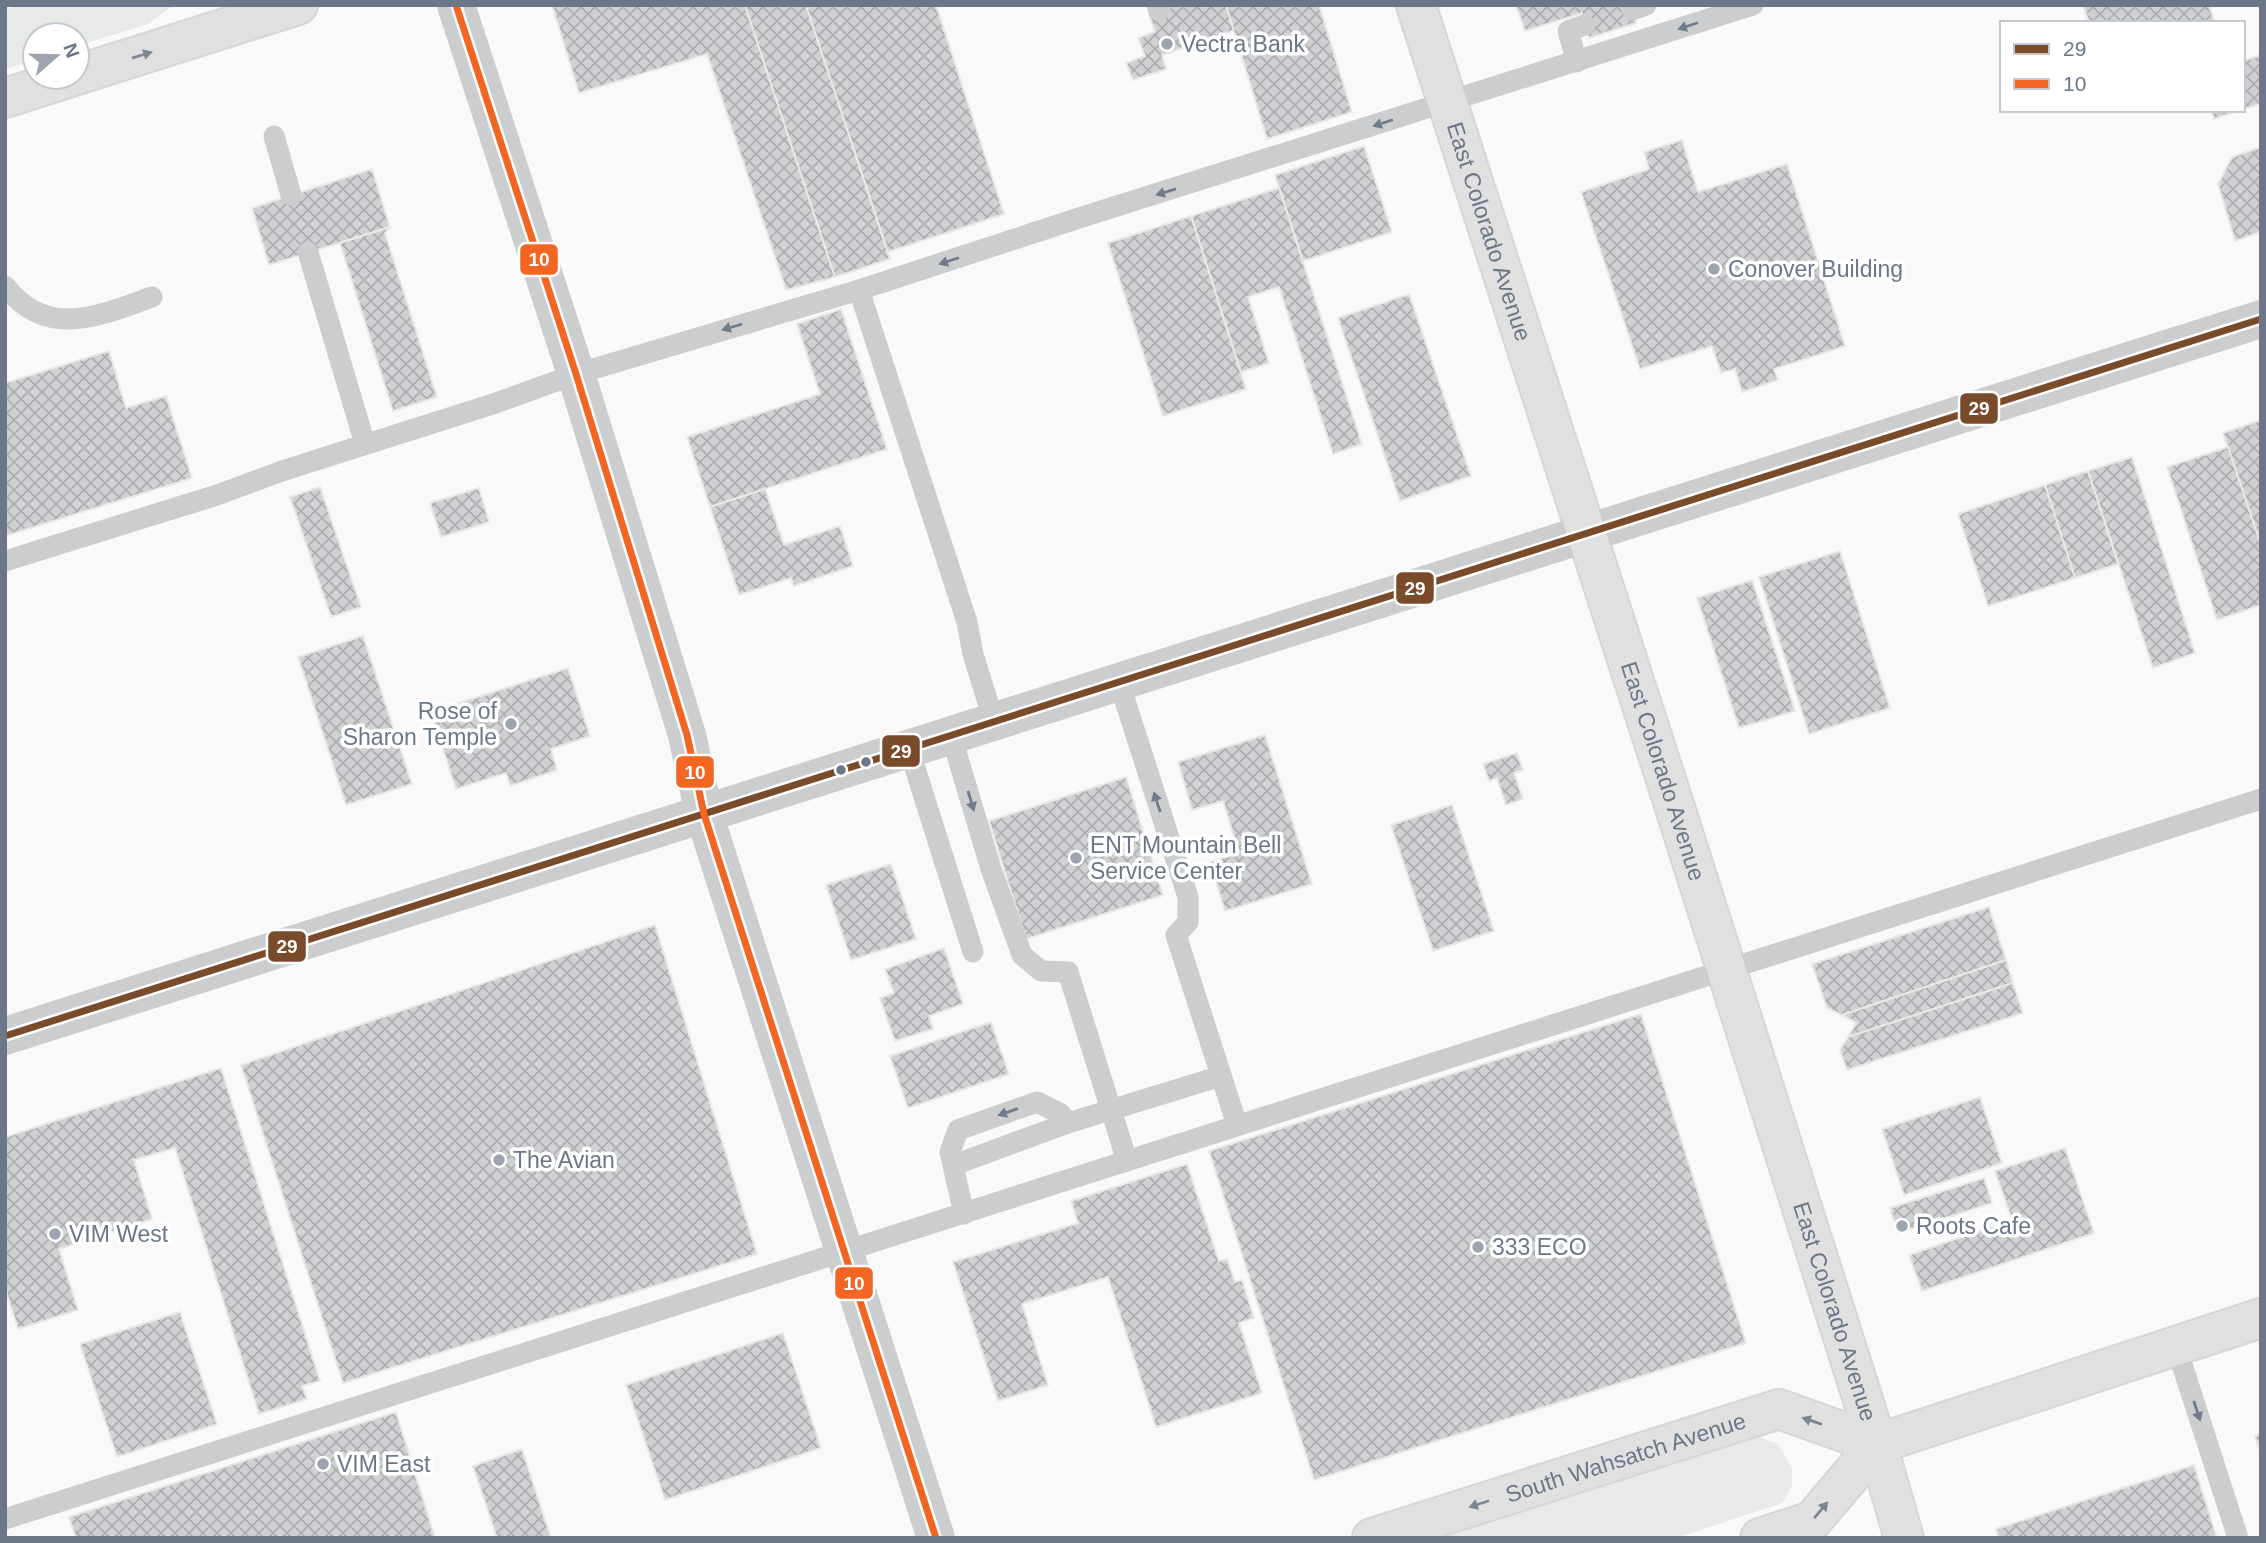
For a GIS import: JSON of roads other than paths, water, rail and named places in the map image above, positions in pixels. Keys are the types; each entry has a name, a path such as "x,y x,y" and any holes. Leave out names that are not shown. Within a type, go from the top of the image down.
{"main road":[{"path":"91,71 298,5"},
{"name":"East Colorado Avenue","path":"1416,5 1877,1444 1904,1538"},
{"path":"5,98 27,91"},
{"path":"1760,1538 1812,1521 1877,1444 2261,1318"},
{"name":"South Wahsatch Avenue","path":"1372,1538 1779,1409 1877,1444"}],"street":[{"path":"456,5 576,374 687,735 704,814 936,1538"},
{"path":"5,1036 2261,319"}],"lane":[{"path":"5,561 217,495 576,374 859,290 1753,5"},
{"path":"1577,62 1567,30 1585,25"},
{"path":"274,136 291,195"},
{"path":"308,253 365,444"},
{"path":"5,286 16,300 36,313 57,319 81,320 152,298"},
{"path":"859,290 967,622 972,654 994,722"},
{"path":"1119,682 1188,897 1188,922 1176,935 1237,1125"},
{"path":"951,736 990,869 1022,955 1041,971 1068,972 1128,1161"},
{"path":"909,749 973,952"},
{"path":"5,1518 2261,799"},
{"path":"954,1165 1068,1123 1221,1076"},
{"path":"964,1213 950,1152 958,1129 1037,1102 1060,1114 1068,1123"},
{"path":"2176,1346 2238,1538"}],"place":[{"name":"Vectra Bank","path":"1167,44"},
{"name":"Conover Building","path":"1714,269"},
{"name":"Rose of Sharon Temple","path":"511,724"},
{"name":"ENT Mountain Bell Service Center","path":"1076,858"},
{"name":"The Avian","path":"499,1160"},
{"name":"Roots Cafe","path":"1902,1226"},
{"name":"VIM West","path":"55,1234"},
{"name":"333 ECO","path":"1478,1247"},
{"name":"VIM East","path":"323,1464"}]}
